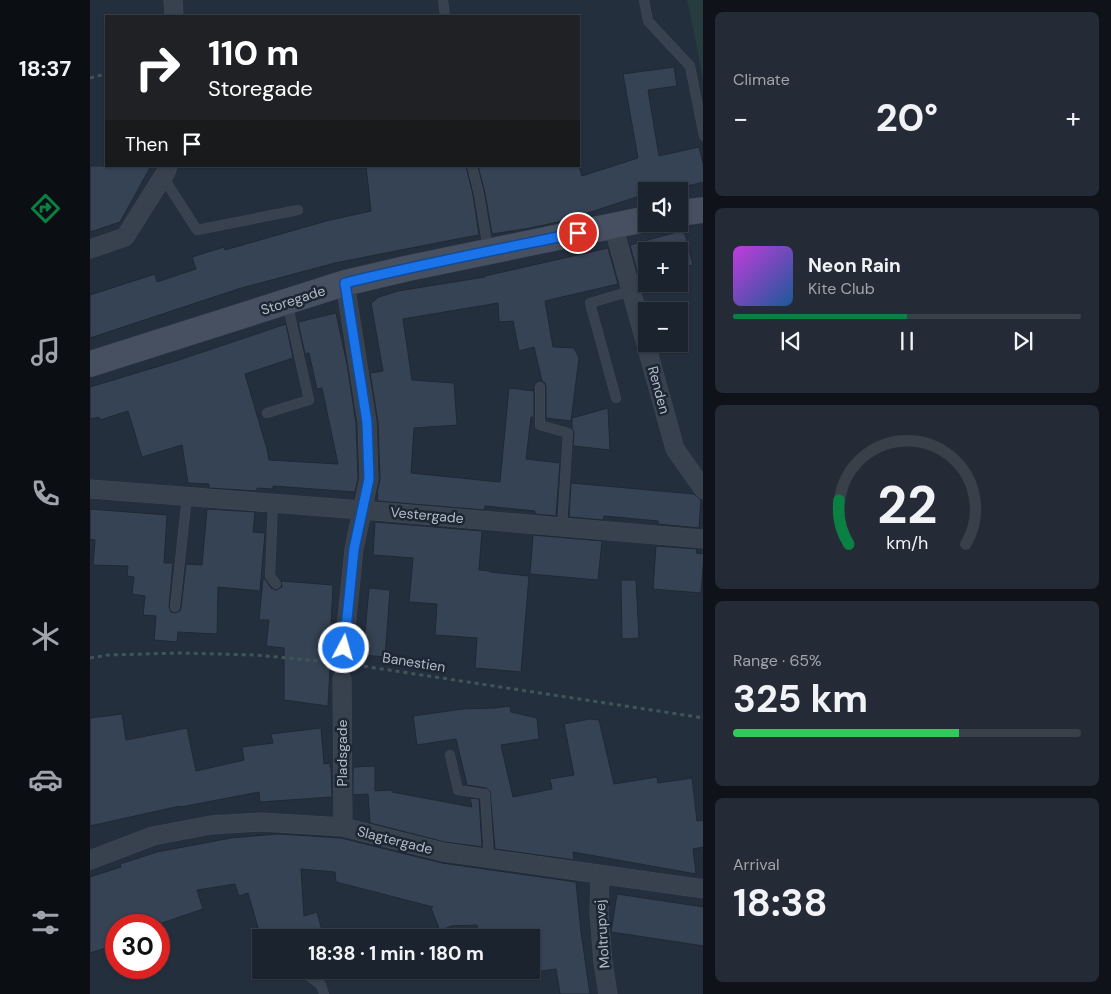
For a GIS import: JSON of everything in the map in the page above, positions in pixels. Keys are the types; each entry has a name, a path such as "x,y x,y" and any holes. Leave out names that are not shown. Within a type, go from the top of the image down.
{"street":[{"path":"173,0 174,15"},
{"path":"90,249 125,237 165,171"},
{"path":"688,212 703,210"},
{"name":"Storegade","path":"90,364 345,283 638,220"},
{"name":"Renden","path":"613,225 675,449 703,489"},
{"path":"338,655 354,549 369,479 367,422 345,283"},
{"name":"Vestergade","path":"90,489 703,539"},
{"name":"Pladsgade","path":"342,679 343,827"},
{"name":"Slagtergade","path":"90,860 153,836 211,824 262,822 343,827 443,852 703,889"},
{"name":"Moltrupvej","path":"600,874 599,913 603,963 608,994"}],"lane":[{"path":"443,0 445,15"},
{"path":"644,0 648,21 690,66 703,131"},
{"path":"472,167 489,252"},
{"path":"165,171 197,230 298,210"},
{"path":"616,398 590,303 631,291"},
{"path":"267,412 309,400 287,302"},
{"path":"540,387 540,425 568,434 562,527"},
{"path":"175,607 187,496"},
{"path":"273,503 270,576 276,584"},
{"path":"450,755 458,790 485,794 489,858"},
{"path":"313,979 321,985 324,994"}],"path":[{"path":"90,78 105,74"},
{"path":"90,658 108,655 180,653 338,655"},
{"name":"Banestien","path":"353,664 703,718"}],"green space":[{"path":"687,0 703,0 703,79 689,8"}],"building":[{"path":"674,67 677,86 648,90 659,156 699,147 703,163 703,182 688,186 688,182 638,182 638,197 563,221 492,234 478,167 579,167 582,176 638,158 623,74"},
{"path":"90,166 150,167 120,222 90,232"},
{"path":"366,167 466,167 479,235 335,263 238,289 90,338 90,295 155,274 157,282 196,269 192,257 224,247 225,250 326,221 371,211"},
{"path":"677,232 685,232 687,242 641,242"},
{"path":"638,243 638,275 630,245"},
{"path":"688,246 693,265 688,266"},
{"path":"608,248 618,284 545,301 553,347 574,348 579,358 571,421 546,418 546,387 542,381 534,347 519,351 513,321 499,322 498,303 403,319 412,380 454,383 457,425 414,428 411,473 500,482 509,388 534,391 534,417 531,417 526,459 560,463 556,516 535,514 535,511 485,506 484,510 377,501 380,479 378,422 370,373 383,371 371,303 379,297 398,291 485,277"},
{"path":"336,313 347,364 356,423 358,478 355,492 273,486 273,489 257,488 257,491 209,488 209,484 188,483 182,445 142,457 128,411 100,420 99,417 90,419 90,387 176,361 286,324 293,358 245,374 269,460 338,464 322,388 317,389 309,353 305,354 298,322"},
{"path":"608,408 610,450 573,446 572,418"},
{"path":"571,483 694,494 701,500 699,528 658,524 658,521 604,516 603,520 569,517"},
{"path":"90,509 167,515 164,563 173,563 169,607 171,612 175,613 180,611 181,608 186,564 202,565 207,509 255,512 253,532 265,533 260,591 218,587 217,634 178,632 177,642 154,640 156,616 143,615 145,596 132,594 134,577 127,576 128,566 93,565 95,540 90,539"},
{"path":"375,522 482,531 479,570 529,576 521,672 475,668 477,638 435,635 437,604 409,602 413,558 373,555"},
{"path":"533,535 602,541 598,580 530,574"},
{"path":"656,546 697,549 696,553 703,554 701,593 653,589"},
{"path":"263,579 271,588 276,590 282,587 281,581 333,585 331,628 329,628 328,706 284,700 284,648 266,646 269,620 259,620"},
{"path":"621,580 636,580 639,638 622,639"},
{"path":"369,588 390,590 385,657 363,655"},
{"path":"510,706 511,712 537,718 539,739 501,745 513,797 552,789 550,779 574,775 564,724 590,719 599,720 614,784 657,777 658,783 692,778 697,821 703,820 703,847 693,849 696,874 573,852 574,860 495,849 490,791 486,788 467,785 456,739 417,745 413,716 463,709"},
{"path":"122,714 126,740 187,728 196,771 244,760 242,747 273,743 271,734 321,728 324,764 330,763 331,767 332,797 260,802 259,792 180,806 90,826 90,718"},
{"path":"375,766 375,791 392,790 392,792 472,807 470,798 479,799 482,847 445,842 370,823 368,794 353,795 353,771 354,767"},
{"path":"278,834 341,838 442,863 576,882 590,994 560,994 556,969 540,971 540,929 478,929 477,925 451,926 439,929 431,908 433,907 336,882 335,872 301,869 304,916 317,912 322,929 258,929 248,893 239,896 235,884 197,890 203,909 170,920 170,914 105,914 105,948 90,953 90,877 121,867 120,864 157,852 231,838"},
{"path":"617,894 703,907 703,946 611,932"}],"route":[{"path":"344,648 354,549 369,479 367,422 345,283 578,233"}]}
